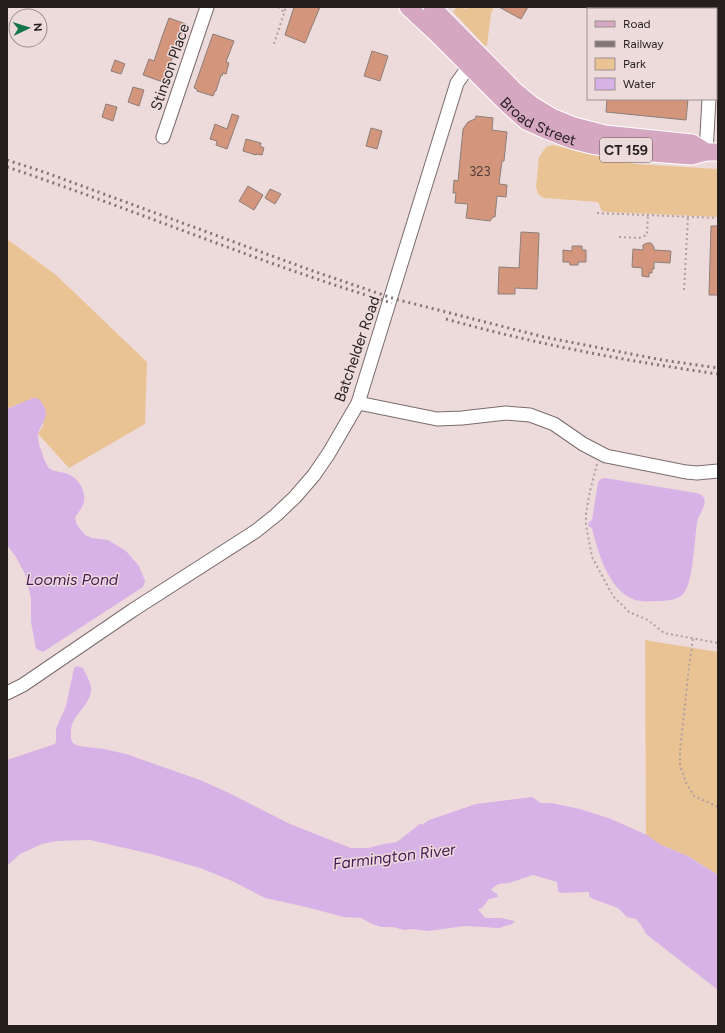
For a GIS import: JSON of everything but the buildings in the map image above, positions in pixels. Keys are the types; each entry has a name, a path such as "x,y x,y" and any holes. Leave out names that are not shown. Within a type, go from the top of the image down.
{"main road":[{"name":"Broad Street","path":"408,7 436,33 503,79 532,105 549,124 591,138 636,138 692,143 712,152"},
{"name":"Broad Street","path":"432,7 476,61"}],"street":[{"name":"Stinson Place","path":"163,137 207,7"},
{"name":"Batchelder Road","path":"7,693 23,685 133,610 256,531 295,497 314,475 329,453 358,403 457,83 476,61"},
{"path":"708,100 712,152"},
{"path":"358,403 437,419 506,413 530,415 554,424 600,454 686,472 697,473 718,471"}],"path":[{"path":"278,7 284,12"},
{"path":"274,44 286,7"},
{"path":"597,213 718,218"},
{"path":"619,237 639,238 647,235 648,215"},
{"path":"684,290 688,216"},
{"path":"600,454 592,478 586,513 588,539 596,566 613,596 629,612 648,620 664,632 718,643"},
{"path":"693,639 679,760 684,779 694,796 718,807"}],"green space":[{"path":"457,7 466,9 468,7 494,7 491,13 487,45 485,46 453,12"},
{"path":"553,145 636,164 718,169 718,217 607,212 602,211 598,202 544,198 538,194 536,187 539,157 546,147"},
{"path":"7,239 56,275 147,362 145,424 69,468 38,434 44,424 20,403 7,409"},
{"path":"645,640 718,652 718,875 688,856 661,845 646,835"}],"water":[{"name":"Loomis Pond","path":"33,398 40,401 45,408 46,413 46,417 38,435 44,460 50,469 66,473 75,478 84,493 82,507 75,517 77,525 85,535 92,538 108,540 126,551 139,566 145,581 143,587 43,652 36,649 31,622 31,598 25,574 16,557 7,545 7,409"},
{"path":"605,478 696,493 701,495 705,500 698,518 690,578 684,593 679,597 665,601 640,601 621,591 613,582 602,561 592,528 588,526 589,522 592,520 598,482"},
{"name":"Farmington River","path":"77,666 83,668 90,682 91,691 90,697 72,726 71,738 74,744 126,754 200,780 290,824 351,848 368,848 397,842 421,823 422,825 429,820 476,804 532,797 541,803 551,803 580,809 611,819 647,835 661,845 688,856 718,875 718,990 646,934 636,919 627,917 618,908 593,899 589,896 589,892 560,893 558,891 557,882 533,875 495,886 491,890 497,894 498,897 489,899 482,908 478,909 485,918 501,918 515,921 512,924 499,928 465,926 428,931 381,927 361,918 344,917 265,898 230,880 200,868 151,854 90,840 57,841 42,844 20,854 7,866 7,760 55,744 56,729 66,706 74,668"}],"railway":[{"path":"7,160 44,172 313,271 395,299 544,337 662,360 718,368"},
{"path":"7,167 343,288 392,303"},
{"path":"446,319 581,351 718,374"}]}
